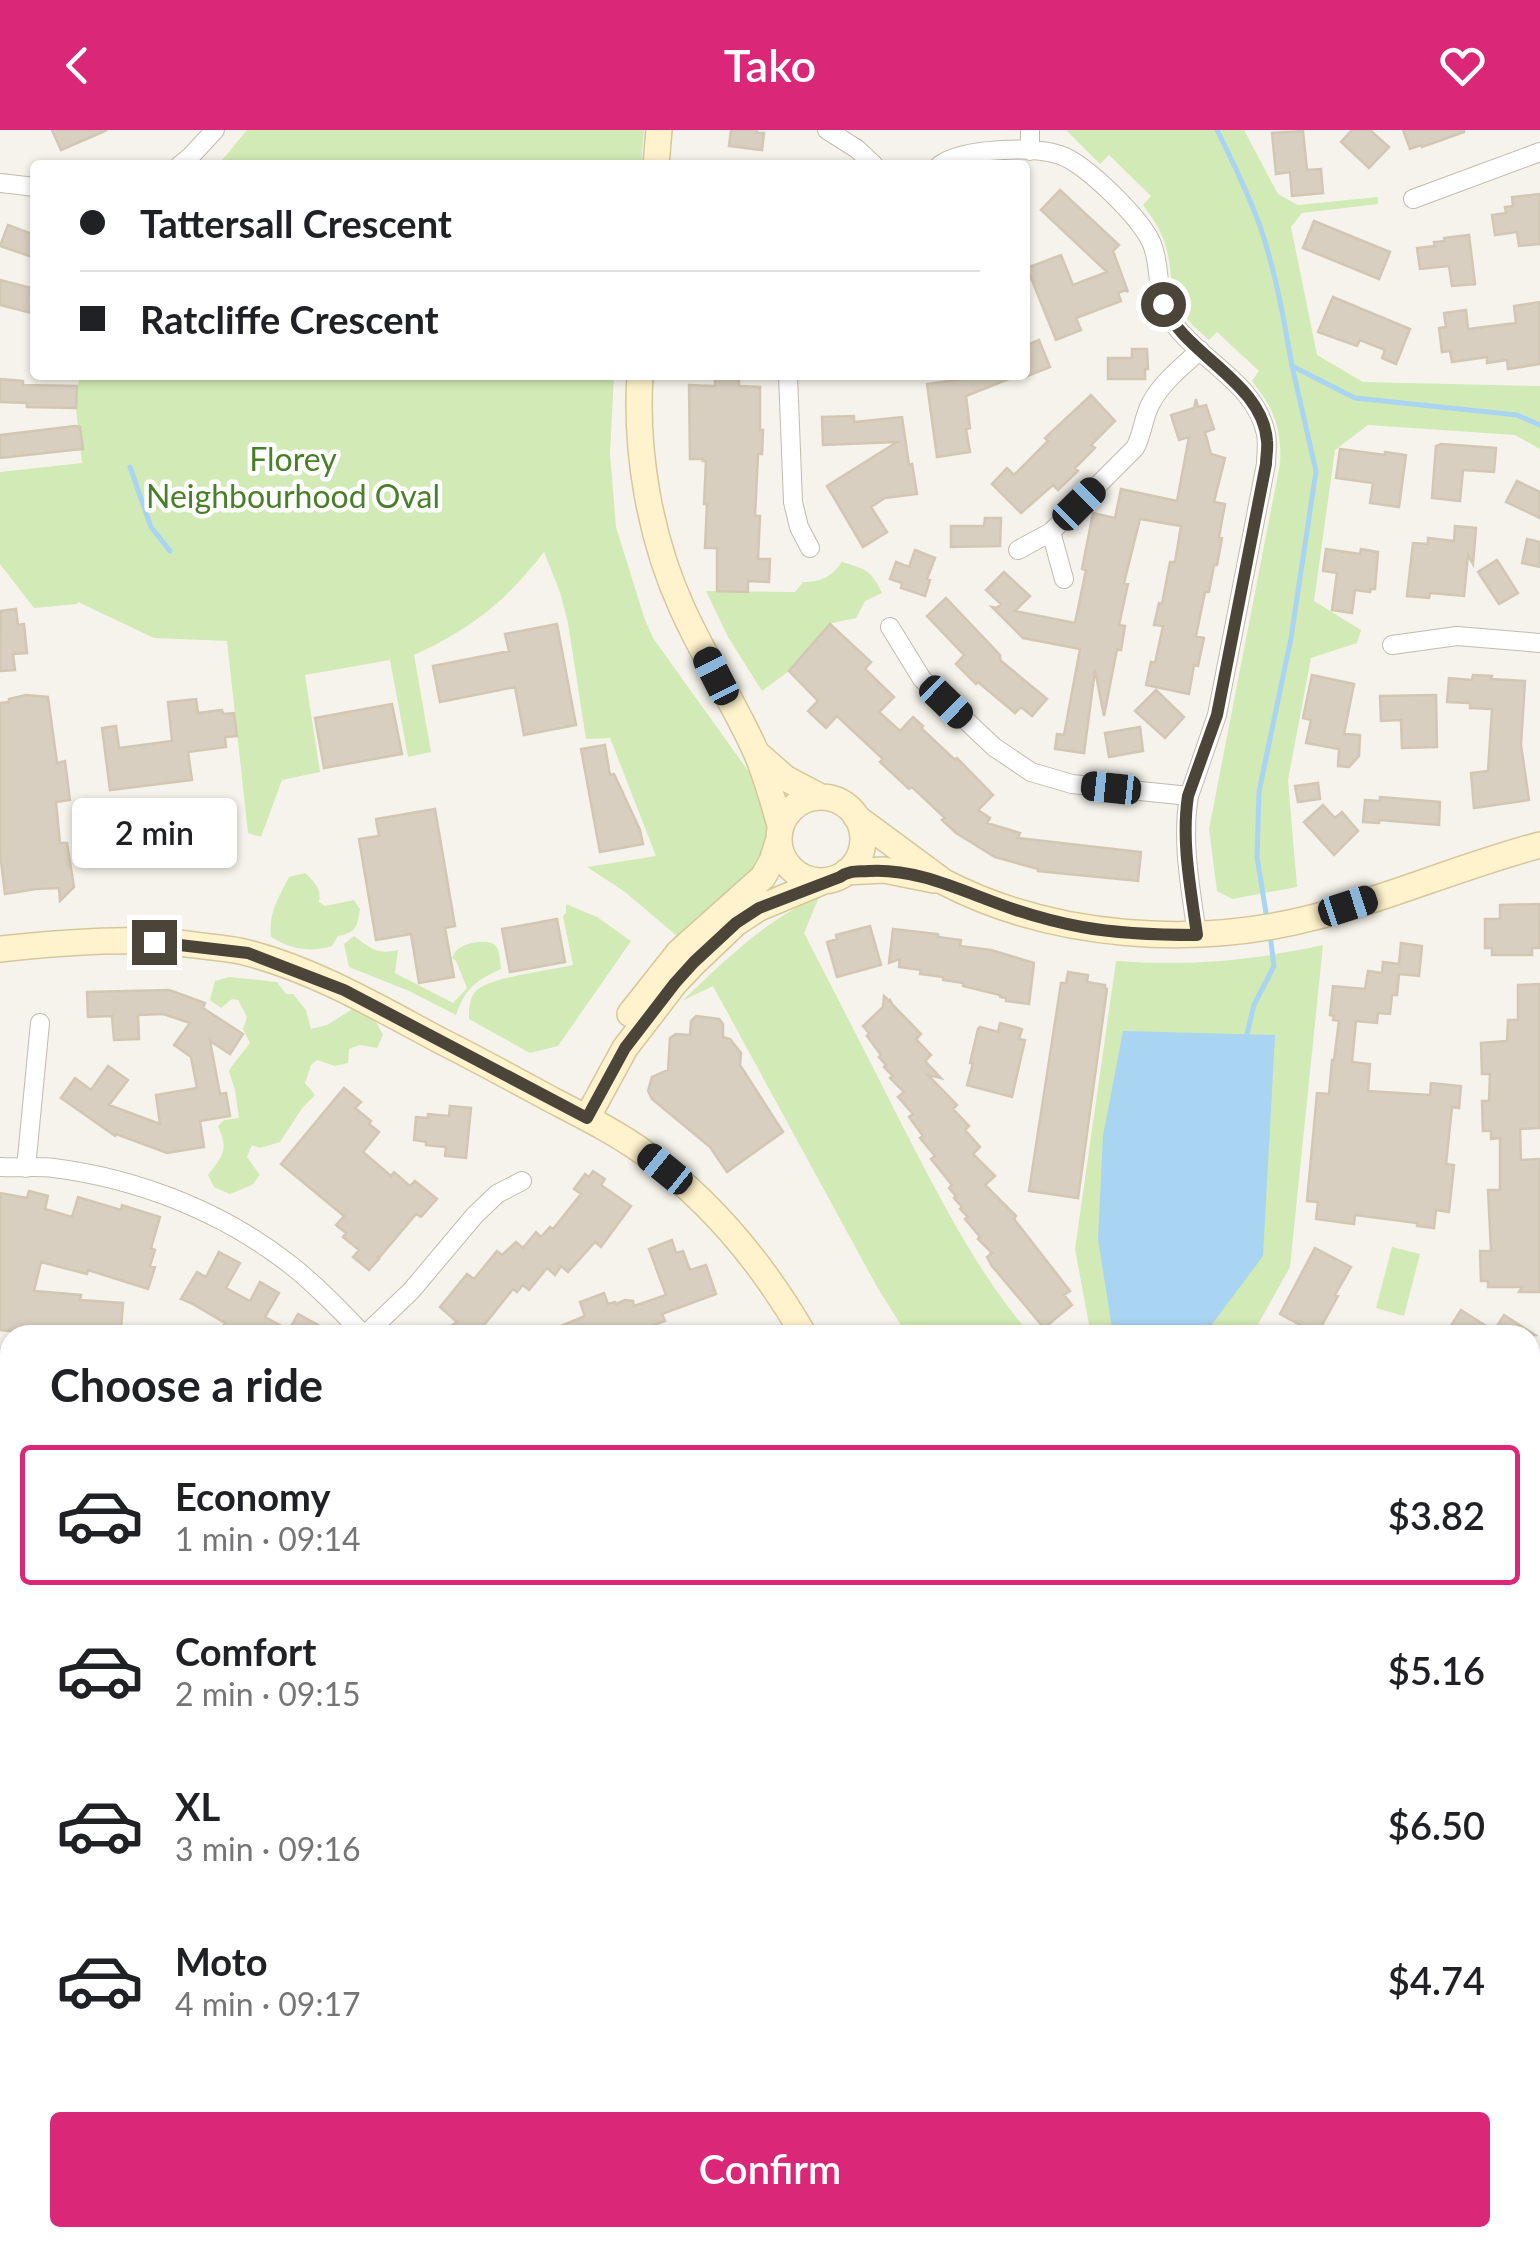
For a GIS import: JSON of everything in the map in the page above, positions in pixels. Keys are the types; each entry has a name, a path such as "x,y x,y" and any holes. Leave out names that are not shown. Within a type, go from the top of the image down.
{"street":[{"path":"186,160 215,130"},
{"path":"656,160 659,130"},
{"path":"826,130 858,148 869,160"},
{"path":"1030,130 1030,151"},
{"path":"948,160 971,152 1030,151 1058,154 1080,165 1140,222 1151,243 1165,309 1175,326 1256,407 1267,440 1266,464 1217,715 1188,796 1186,850 1197,935"},
{"path":"1413,199 1540,152"},
{"path":"1,185 30,187"},
{"path":"1018,550 1051,532 1135,448 1148,407 1200,350"},
{"path":"640,380 641,441 648,498 662,554 680,605 756,752 783,859 808,880 884,870 944,882 1020,912 1084,928 1148,935 1197,935 1301,920 1540,845"},
{"path":"788,380 793,502 810,548"},
{"path":"1051,532 1064,580"},
{"path":"890,627 922,678 994,747 1031,772 1072,784 1188,796"},
{"path":"1392,645 1457,636 1540,643"},
{"path":"756,752 786,778 819,796"},
{"path":"819,796 836,798 850,808 860,822 864,838 861,854 852,868 759,908 736,923 675,983 579,1114 612,1038 661,972 763,877 789,810 802,800 819,796"},
{"path":"856,816 944,882"},
{"path":"0,949 108,940 184,944 248,953 344,990 645,1153 722,1222 798,1325"},
{"path":"26,1168 40,1023"},
{"path":"0,1167 50,1168 168,1196 210,1215 290,1265 355,1325"},
{"path":"375,1325 411,1291 475,1214 497,1194 522,1181"}],"green space":[{"path":"247,130 644,130 641,160 222,160"},
{"path":"1066,130 1244,130 1278,194 1298,205 1378,197 1378,204 1302,213 1291,227 1317,355 1363,382 1540,386 1540,449 1515,435 1368,425 1335,450 1314,601 1361,630 1357,643 1311,658 1288,780 1297,887 1232,899 1217,891 1209,829 1280,464 1275,420 1252,381 1259,371 1217,332 1209,340 1177,304 1164,241 1143,205 1151,196 1109,155 1100,164"},
{"name":"Florey Neighbourhood Oval","path":"79,380 614,380 610,454 616,527 653,638 754,779 766,805 772,844 764,869 693,933 677,936 625,892 587,867 656,856 610,738 586,739 568,623 544,552 486,612 414,655 431,752 408,757 390,660 305,675 320,772 282,780 261,837 248,833 227,641 154,638 78,602 34,608 0,564 0,472 82,463 75,400"},
{"path":"842,562 867,572 882,593 865,601 856,618 832,623 789,671 762,691 728,637 706,591 795,592 803,582 830,575"},
{"path":"305,873 316,886 319,902 325,906 354,900 360,909 355,928 338,936 332,946 300,949 271,937 273,913 289,877"},
{"path":"819,897 804,933 945,1207 976,1261 1023,1325 901,1325 713,986 682,1001 763,929"},
{"path":"566,904 597,917 631,941 558,1046 530,1053 469,1019 470,1002 475,992 486,985 573,965 563,916"},
{"path":"354,936 374,949 398,950 395,973 453,1003 467,988 452,958 459,948 475,942 495,945 501,969 473,986 456,1015 349,967 344,944"},
{"path":"1323,945 1290,1267 1258,1325 1089,1325 1075,1249 1116,961 1170,963 1270,955"},
{"path":"229,977 277,982 306,1010 311,1029 327,1025 354,1008 375,1020 383,1035 377,1048 360,1045 349,1049 348,1063 335,1066 317,1060 311,1065 305,1083 315,1095 280,1142 260,1148 252,1145 247,1157 260,1175 252,1185 230,1194 214,1187 208,1175 223,1152 218,1126 224,1120 239,1118 229,1071 250,1043 243,1029 247,1017 238,1000 232,999 221,1008 210,1000 215,981"},
{"path":"1392,1247 1420,1254 1404,1316 1376,1308"}],"water":[{"path":"1123,1031 1275,1035 1263,1256 1211,1325 1112,1325 1098,1239 1103,1136"}],"building":[{"path":"52,130 107,130 61,150"},
{"path":"731,130 764,133 762,150 729,146"},
{"path":"1352,130 1370,130 1389,147 1369,168 1341,142"},
{"path":"1403,130 1464,130 1464,132 1410,149"},
{"path":"1303,131 1307,170 1321,169 1323,193 1292,196 1290,172 1276,174 1272,133"},
{"path":"1060,190 1119,245 1113,251 1128,292 1118,293 1121,301 1076,318 1081,330 1056,340 1030,267 1061,255 1073,285 1107,272 1041,210"},
{"path":"1540,194 1540,244 1519,246 1517,232 1495,235 1492,215 1506,213 1505,207 1513,206 1512,197"},
{"path":"1314,221 1390,252 1379,279 1303,248"},
{"path":"8,225 30,233 30,256 0,246"},
{"path":"1469,235 1475,284 1452,286 1449,266 1420,269 1417,248 1435,246 1434,242 1445,241 1444,238"},
{"path":"0,280 30,288 30,313 0,305"},
{"path":"1333,297 1410,329 1396,364 1382,358 1385,350 1360,340 1357,346 1318,332"},
{"path":"1540,302 1540,364 1508,369 1507,360 1487,363 1487,357 1452,362 1450,351 1442,352 1439,328 1446,327 1444,313 1466,310 1468,329 1516,323 1514,306"},
{"path":"1039,340 1050,367 1030,375 1030,344"},
{"path":"1132,349 1147,349 1145,379 1108,379 1108,358 1132,358"},
{"path":"0,379 23,381 23,385 77,386 76,408 0,402"},
{"path":"715,380 739,380 739,386 760,387 763,430 755,516 760,516 758,559 770,559 769,582 748,581 748,592 717,591 717,548 705,548 706,461 690,459 689,385 715,386"},
{"path":"1006,380 966,396 970,452 937,457 927,384"},
{"path":"1091,395 1115,421 1091,445 1095,448 1075,468 1078,471 1058,490 1053,485 1021,513 992,484 1007,468 1014,475 1048,441 1045,438"},
{"path":"1196,399 1198,407 1206,405 1214,429 1205,432 1211,454 1225,458 1214,502 1225,504 1217,565 1209,592 1205,592 1196,636 1204,638 1189,694 1146,685 1163,626 1154,625 1170,562 1175,562 1181,526 1140,519 1124,583 1128,584 1119,625 1125,626 1121,650 1117,649 1104,716 1095,670 1084,753 1055,749 1057,734 1064,735 1080,649 1023,638 992,607 1001,604 986,590 1004,572 1030,596 1015,611 1075,623 1093,513 1115,518 1121,489 1177,501 1189,437 1179,440 1171,415 1194,408"},
{"path":"854,416 854,422 902,417 917,494 885,498 871,507 887,532 863,547 827,486 897,442 823,445 822,417"},
{"path":"80,427 83,449 0,458 0,435"},
{"path":"1436,446 1496,448 1494,472 1463,470 1460,501 1432,498"},
{"path":"1340,449 1406,455 1399,507 1370,503 1373,483 1336,478"},
{"path":"1517,481 1540,492 1540,518 1506,502"},
{"path":"985,518 1001,518 1000,546 951,547 951,526 984,526"},
{"path":"1455,526 1476,528 1473,564 1468,555 1464,596 1407,596 1413,543 1428,544 1428,538 1454,541"},
{"path":"1527,539 1540,542 1540,567 1522,563"},
{"path":"1326,549 1360,554 1361,549 1378,552 1375,589 1355,590 1352,613 1332,610 1337,573 1323,571"},
{"path":"915,550 935,558 925,596 901,588 902,583 890,579 896,562 909,567"},
{"path":"1497,560 1518,593 1499,604 1478,572"},
{"path":"946,598 1000,655 1000,660 1047,699 1032,716 1021,707 1015,713 956,664 964,655 927,616"},
{"path":"16,609 18,625 24,624 27,653 13,654 15,670 0,671 1,611"},
{"path":"557,624 576,725 524,735 515,687 440,702 433,666 509,651 505,634"},
{"path":"830,624 871,662 865,669 894,697 879,712 900,731 913,717 993,795 978,810 990,818 987,823 1020,833 1018,838 1141,852 1138,881 1038,871 995,857 956,833 837,716 826,728 808,711 818,701 789,671"},
{"path":"1312,675 1354,684 1344,734 1360,735 1359,756 1349,767 1338,766 1339,749 1306,743 1311,720 1303,718"},
{"path":"1473,675 1525,681 1521,745 1529,800 1474,808 1471,773 1488,771 1492,709 1447,702 1449,678 1472,680"},
{"path":"1156,690 1184,717 1165,738 1135,711"},
{"path":"26,695 48,697 57,763 65,761 70,800 56,802 60,843 67,843 74,887 60,901 59,888 5,894 0,853 0,703"},
{"path":"1436,695 1437,747 1402,748 1401,720 1381,721 1380,696"},
{"path":"196,699 198,713 234,713 237,736 225,737 226,747 188,752 192,780 110,790 102,728 116,726 119,748 172,741 168,702"},
{"path":"392,704 402,754 324,768 315,718"},
{"path":"1140,727 1143,751 1109,757 1105,733"},
{"path":"605,745 610,775 614,774 643,844 600,852 581,749"},
{"path":"1318,783 1320,799 1298,802 1295,786"},
{"path":"1380,797 1440,802 1439,825 1363,822 1365,800 1380,801"},
{"path":"1323,805 1335,818 1342,812 1358,831 1334,855 1304,822"},
{"path":"435,809 455,926 445,928 454,977 419,983 411,934 376,940 359,839 379,836 376,819"},
{"path":"1540,904 1539,948 1532,948 1532,955 1492,955 1492,948 1485,948 1485,919 1500,919 1500,905"},
{"path":"557,919 565,962 510,972 502,929"},
{"path":"870,926 881,965 837,977 827,942 837,939 836,935"},
{"path":"893,929 938,934 961,940 960,946 991,950 1034,963 1029,1004 1006,1001 1000,995 963,983 899,967 900,959 889,963"},
{"path":"1401,943 1422,946 1419,976 1399,974 1390,1014 1378,1013 1377,1023 1356,1021 1352,1062 1370,1064 1368,1091 1430,1095 1431,1083 1461,1086 1459,1108 1452,1107 1446,1164 1454,1165 1449,1212 1436,1210 1434,1228 1355,1215 1354,1224 1316,1219 1318,1202 1307,1201 1317,1093 1329,1094 1339,1021 1330,1015 1333,986 1365,989 1368,971 1382,973 1383,962 1399,964"},
{"path":"1068,972 1088,975 1087,982 1105,985 1107,989 1078,1198 1029,1191 1061,983 1066,983"},
{"path":"1540,984 1540,1123 1539,1128 1520,1129 1521,1160 1540,1159 1540,1292 1519,1292 1522,1287 1488,1287 1488,1281 1481,1281 1480,1251 1491,1251 1488,1190 1500,1190 1500,1138 1491,1139 1491,1131 1483,1131 1482,1101 1489,1101 1490,1074 1482,1074 1481,1043 1507,1041 1508,1020 1518,1020 1518,985"},
{"path":"169,990 205,1003 203,1008 243,1034 230,1054 210,1041 220,1094 226,1093 230,1116 200,1121 204,1147 167,1153 115,1136 61,1098 75,1078 91,1090 108,1066 128,1080 109,1105 160,1124 156,1095 197,1088 191,1057 174,1045 190,1023 163,1014 138,1015 139,1039 114,1040 112,1016 88,1017 87,992"},
{"path":"884,996 921,1034 916,1039 931,1055 925,1061 941,1078 928,1075 957,1105 953,1109 969,1126 965,1130 980,1147 973,1154 995,1176 985,1185 1016,1216 1014,1219 1070,1291 1064,1295 1072,1305 1048,1325 1041,1325 992,1266 987,1257 992,1253 965,1219 968,1217 949,1188 952,1185 931,1159 935,1156 909,1117 913,1114 898,1097 904,1092 890,1078 893,1076 884,1067 863,1026 883,1007"},
{"path":"696,1016 719,1019 723,1024 723,1037 730,1039 741,1053 740,1065 783,1132 727,1172 710,1147 652,1099 648,1091 652,1077 668,1070 670,1038 676,1034 690,1035 691,1021"},
{"path":"1000,1023 1022,1029 1019,1039 1025,1040 1012,1097 967,1085 978,1029 998,1032"},
{"path":"344,1088 361,1102 355,1108 379,1132 363,1152 391,1176 394,1172 410,1186 415,1181 437,1199 421,1217 416,1214 369,1270 353,1257 359,1250 336,1225 344,1216 281,1164"},
{"path":"450,1106 471,1108 466,1158 445,1156 446,1147 414,1140 416,1117 449,1116"},
{"path":"593,1171 605,1179 601,1185 631,1206 601,1247 595,1242 568,1272 561,1266 555,1275 547,1268 529,1290 523,1285 517,1292 513,1289 484,1325 452,1325 457,1322 440,1307 467,1274 474,1279 497,1251 502,1255 516,1242 523,1248 536,1232 541,1237 550,1227 553,1229 581,1194 574,1189 585,1174 589,1177"},
{"path":"29,1191 48,1196 45,1209 72,1217 78,1197 160,1217 151,1248 155,1250 150,1266 155,1267 148,1289 88,1270 87,1274 41,1262 34,1291 123,1303 121,1325 0,1325 0,1193 27,1198"},
{"path":"672,1240 676,1253 683,1251 690,1270 706,1265 716,1294 662,1314 665,1321 654,1325 564,1325 585,1316 580,1302 604,1293 608,1304 625,1300 633,1301 634,1306 666,1295 649,1249"},
{"path":"1315,1248 1351,1267 1322,1325 1300,1325 1280,1314"},
{"path":"219,1252 240,1263 226,1288 250,1301 260,1282 279,1293 265,1317 280,1325 224,1325 181,1299 197,1272 206,1277"},
{"path":"1461,1310 1485,1325 1451,1325"},
{"path":"298,1314 318,1325 292,1325"},
{"path":"1504,1315 1520,1325 1498,1325"}],"waterway":[{"path":"1217,130 1261,229 1292,366 1355,398 1517,415 1540,425"},
{"path":"1267,919 1257,857 1259,792 1291,638 1316,471 1292,366"},
{"path":"130,467 151,527 170,551"},
{"path":"1246,1038 1254,1005 1274,966 1270,935"}],"route":[{"path":"154,942 248,953 306,974 344,990 587,1118 625,1048 694,962 736,923 759,908 846,872 884,870 944,882 1020,912 1084,928 1148,935 1197,935 1186,850 1186,810 1217,715 1266,464 1267,440 1256,407 1175,326 1163,304"}]}
